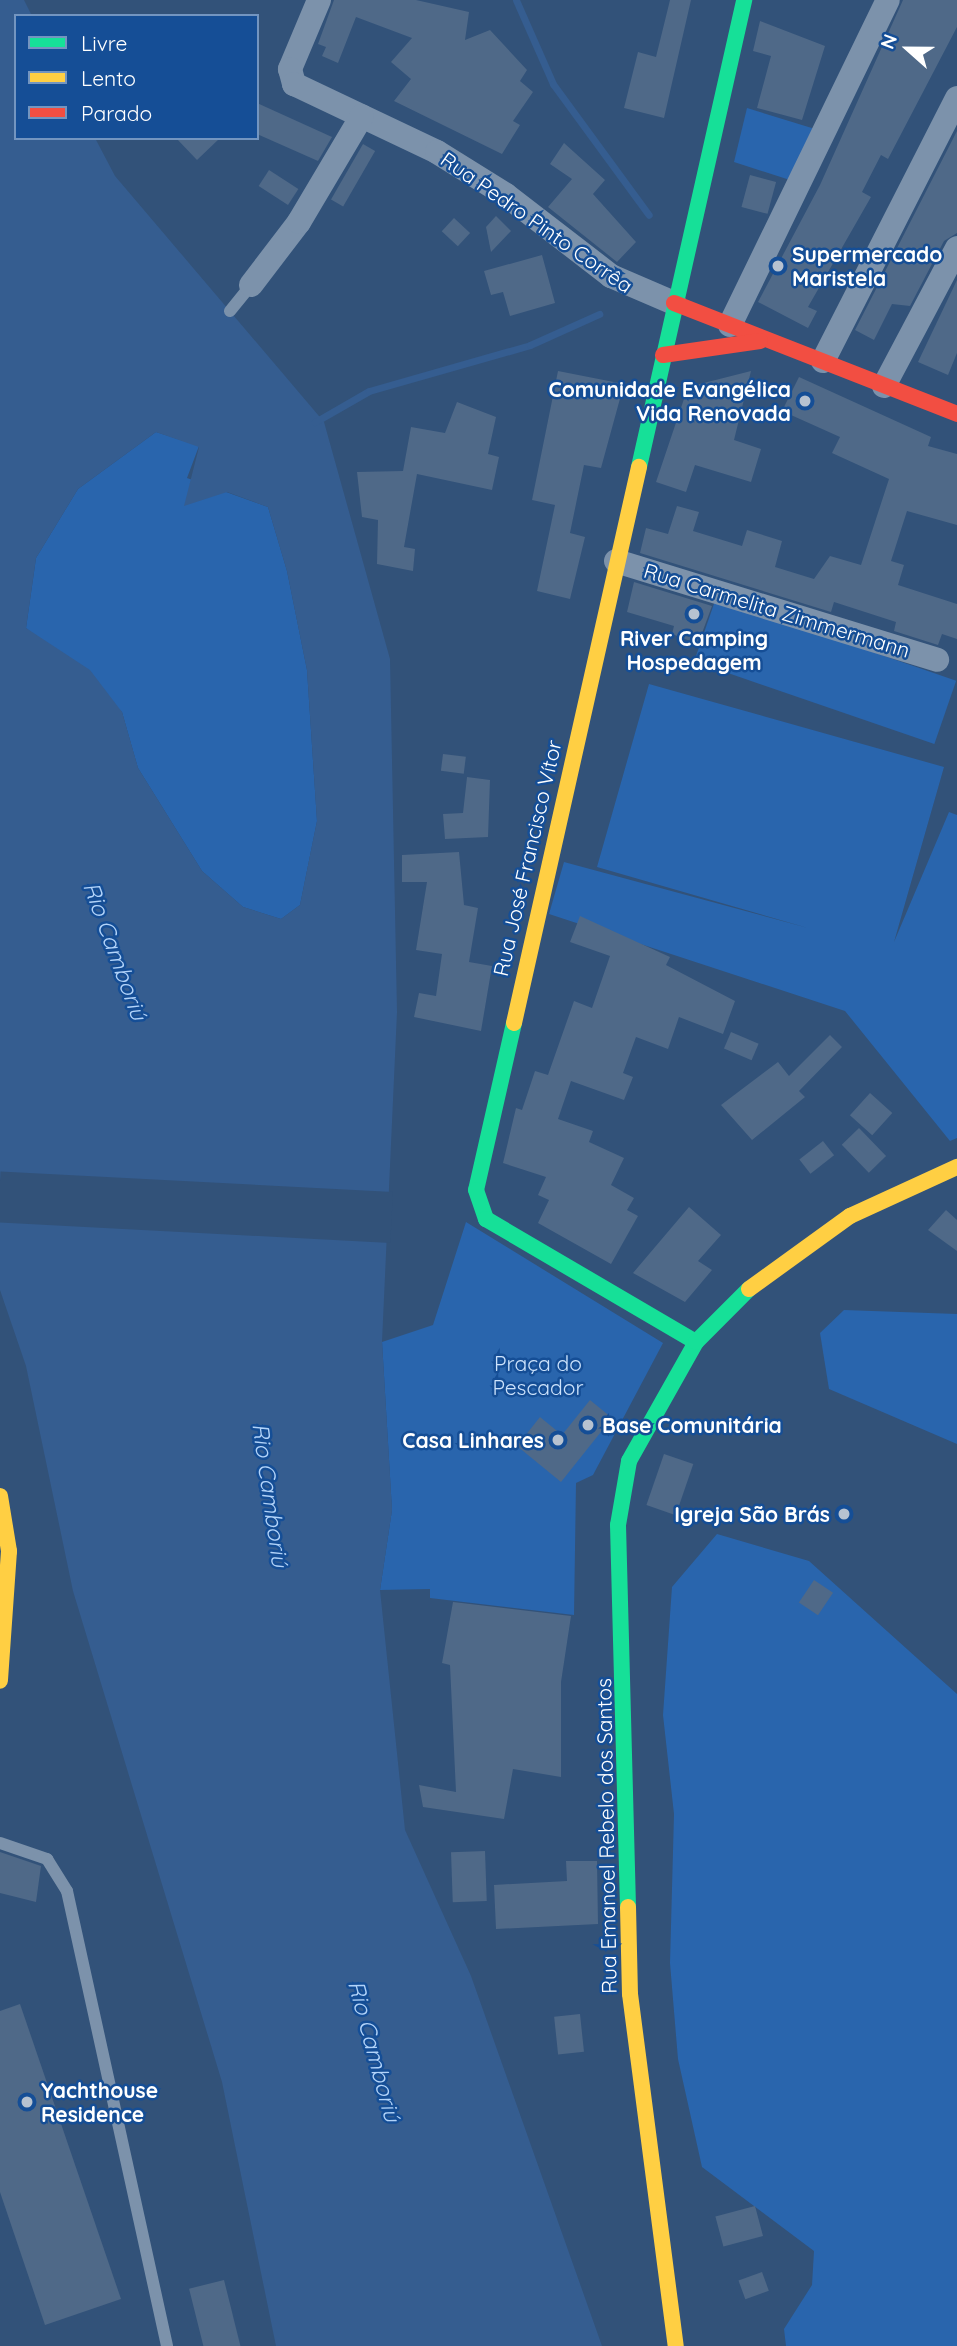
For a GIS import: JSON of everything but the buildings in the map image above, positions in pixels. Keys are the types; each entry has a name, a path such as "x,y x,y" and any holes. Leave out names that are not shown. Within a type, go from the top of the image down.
{"main road":[{"name":"Rua José Francisco Vítor","path":"696,1342 485,1219 476,1190 674,303 747,1"},
{"path":"682,268 704,315"},
{"path":"674,303 957,414"},
{"path":"663,355 771,341"},
{"name":"Rua Emanoel Rebelo dos Santos","path":"676,2346 630,1994 618,1525 629,1461 643,1428 696,1342 764,1274 809,1241 957,1167"},
{"path":"0,1496 9,1573 0,1681"}],"street":[{"name":"Rua Pedro Pinto Corrêa","path":"319,0 290,78 476,174 611,276 674,303"},
{"path":"730,325 888,0"},
{"path":"823,361 957,98"},
{"path":"251,285 299,222 362,116"},
{"path":"884,386 957,248"},
{"name":"Rua Carmelita Zimmermann","path":"616,561 937,660"}],"lane":[{"path":"230,312 251,285"},
{"path":"0,1843 47,1859 67,1891 167,2346"}],"green space":[{"path":"747,108 815,129 793,181 734,162"},
{"path":"156,432 199,446 187,478 268,507 287,571 307,670 317,821 300,905 281,919 243,907 202,871 138,768 122,712 26,628 36,558 78,489"},
{"path":"716,598 956,681 934,744 694,661"},
{"path":"649,684 944,767 894,942 949,812 957,815 957,1138 950,1141 845,1011 549,914 564,862 808,928 597,867"},
{"name":"Praça do Pescador","path":"466,1222 663,1343 593,1475 576,1483 574,1615 430,1598 430,1589 380,1590 392,1510 382,1342 433,1325"},
{"path":"844,1310 957,1314 957,1444 829,1389 820,1333"},
{"path":"717,1534 809,1561 957,1694 957,2346 786,2346 784,2329 812,2285 814,2251 702,2167 678,2059 670,1963 674,1814 663,1715 672,1587"}],"water":[{"name":"Rio Camboriú","path":"0,0 24,0 31,14 14,14 14,140 96,140 115,176 324,422 390,659 397,1012 382,1342 392,1510 380,1590 405,1830 471,1976 602,2346 276,2346 222,2082 73,1591 26,1366 0,1290","holes":["156,432 199,447 184,506 227,492 268,507 287,571 307,670 317,821 300,905 281,919 243,907 202,871 138,768 122,712 90,670 26,628 36,558 78,489"]}],"pier":[{"path":"1,1171 393,1192 390,1243 0,1222"}],"waterway":[{"path":"516,0 553,84 649,215"},
{"path":"315,422 369,391 530,345 599,314"}],"traffic: fast":[{"path":"639,467 744,0"},
{"path":"514,1023 476,1190 486,1219 696,1342"},
{"path":"628,1907 618,1525 629,1461 696,1342 749,1289"}],"traffic: slow":[{"path":"514,1023 639,467"},
{"path":"749,1289 850,1216 957,1167"},
{"path":"0,1496 9,1551 0,1681"},
{"path":"628,1907 630,1994 676,2346"}],"traffic: jam":[{"path":"674,303 957,414"},
{"path":"663,355 760,341"}],"place":[{"name":"Supermercado Maristela","path":"778,266"},
{"name":"Comunidade Evangélica Vida Renovada","path":"805,401"},
{"name":"River Camping Hospedagem","path":"694,614"},
{"name":"Base Comunitária","path":"588,1425"},
{"name":"Casa Linhares","path":"558,1440"},
{"name":"Igreja São Brás","path":"844,1514"},
{"name":"Yachthouse Residence","path":"27,2102"}]}
